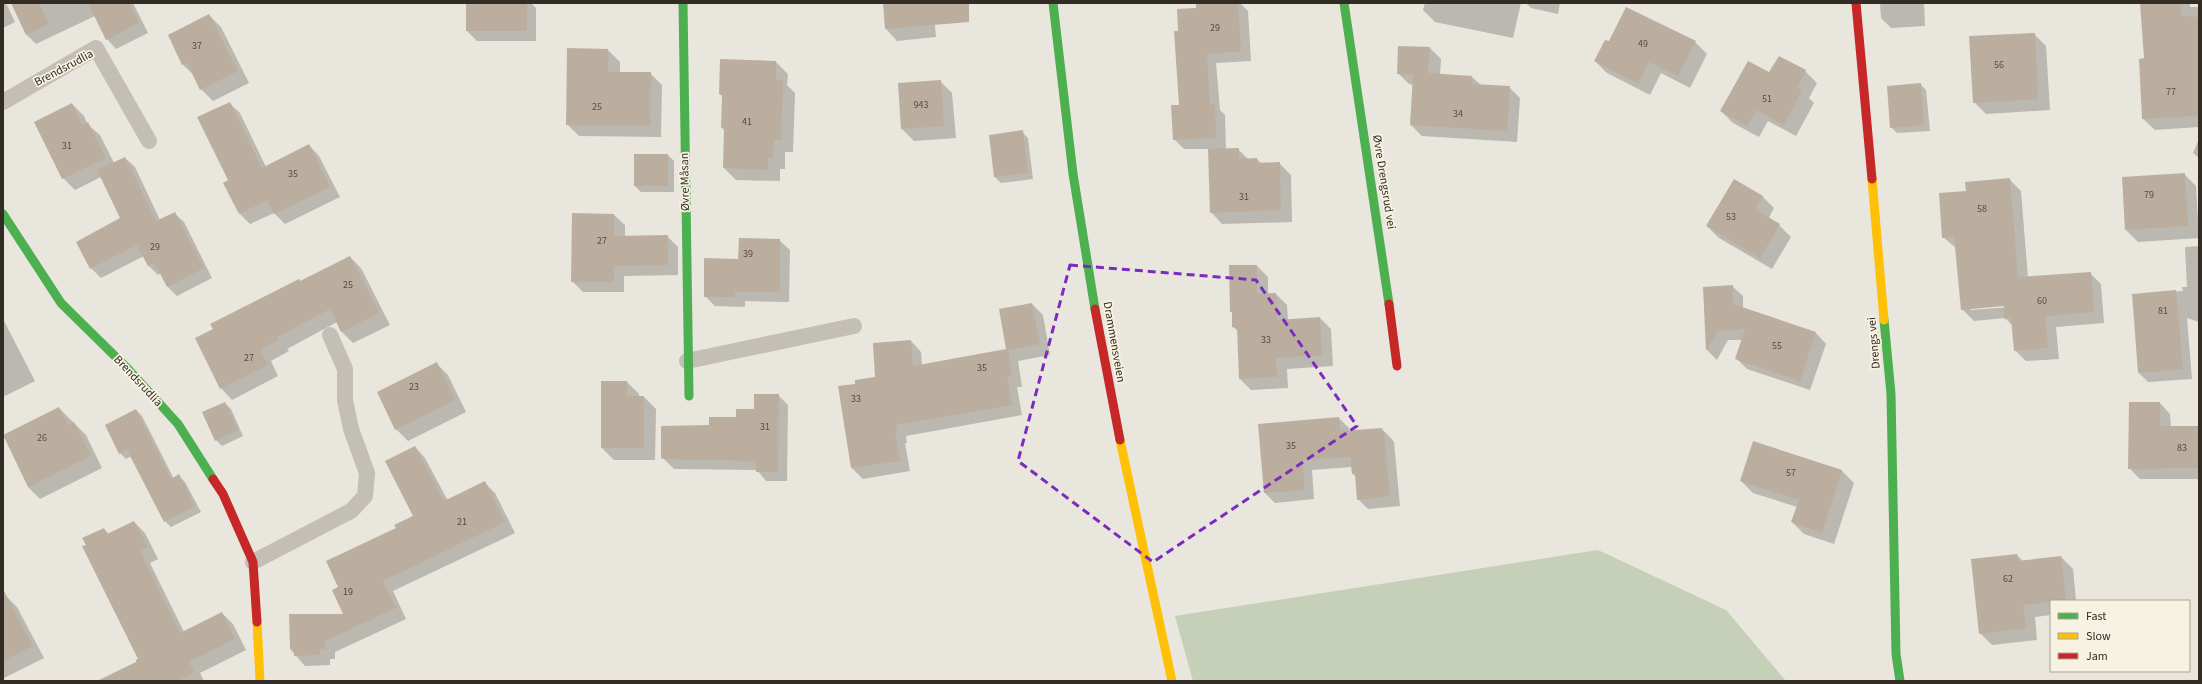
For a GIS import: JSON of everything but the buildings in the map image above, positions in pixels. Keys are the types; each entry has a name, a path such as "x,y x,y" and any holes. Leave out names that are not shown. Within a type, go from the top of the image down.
{"street":[{"name":"Øvre Måsan","path":"682,3 686,361 689,396"},
{"name":"Drammensveien","path":"1053,3 1058,58 1071,155 1109,387 1139,538 1172,681"},
{"name":"Øvre Drengsrud vei","path":"1344,3 1380,235 1397,366"},
{"name":"Drengs vei","path":"1856,3 1891,394 1896,654 1900,681"},
{"name":"Brendsrudlia","path":"3,214 60,303 128,369 178,424 224,494 253,562 260,681"}],"lane":[{"name":"Brendsrudlia","path":"3,102 96,48 149,141"},
{"path":"686,361 854,326"},
{"path":"253,562 351,511 365,496 366,473 351,429 345,400 345,369 330,334"}],"highlighted area":[{"path":"1070,265 1256,280 1357,426 1153,562 1018,461"}],"green space":[{"path":"1598,550 1726,610 1786,681 1193,681 1175,616"}],"traffic: fast":[{"path":"683,3 689,396"},
{"path":"1053,3 1073,174 1095,309"},
{"path":"1344,3 1389,304"},
{"path":"3,214 61,303 128,369 178,424 213,479"},
{"path":"1884,320 1891,394 1896,654 1900,681"}],"traffic: slow":[{"path":"1872,179 1884,320"},
{"path":"1120,440 1172,681"},
{"path":"257,622 260,681"}],"traffic: jam":[{"path":"1856,3 1872,179"},
{"path":"1389,304 1397,366"},
{"path":"1095,309 1120,440"},
{"path":"213,479 223,494 253,562 257,622"}]}
